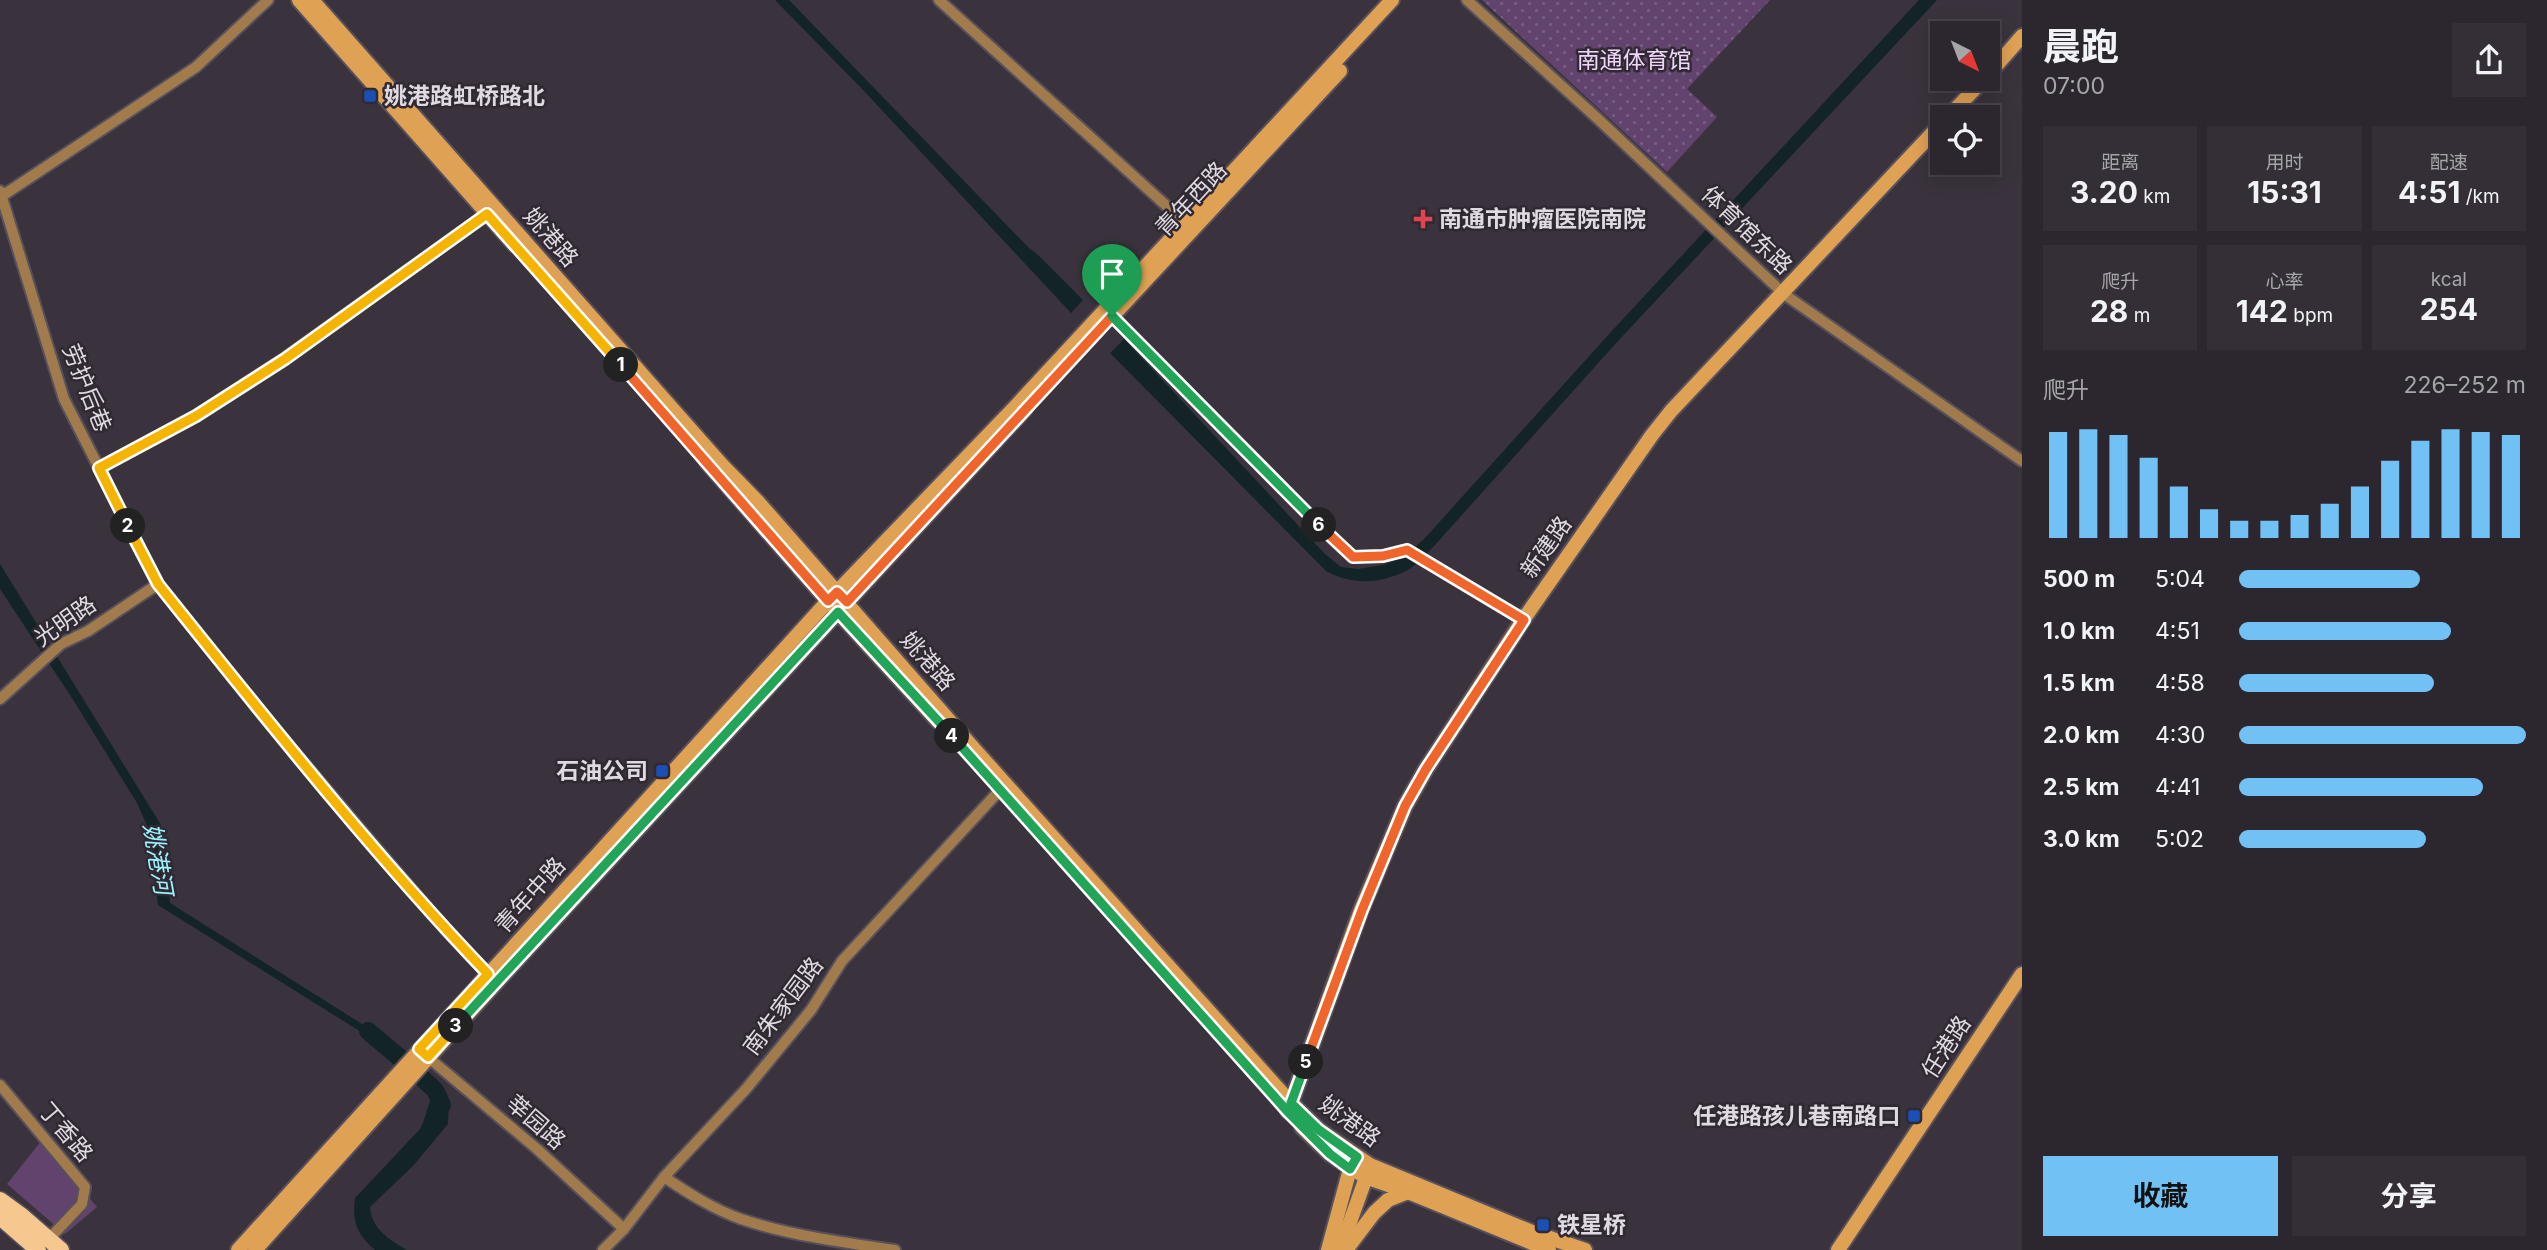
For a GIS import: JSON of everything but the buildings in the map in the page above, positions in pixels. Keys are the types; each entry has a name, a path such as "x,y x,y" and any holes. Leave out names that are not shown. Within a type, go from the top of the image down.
{"main road":[{"name":"姚港路","path":"299,0 487,214 837,602 976,751 1330,1154 1354,1163 1408,1192 1549,1250"},
{"name":"姚港路","path":"312,0 721,464 1000,790 1289,1107"},
{"name":"青年西路","path":"837,602 1112,316 1392,0"},
{"name":"青年西路","path":"837,602 1015,407 1405,0"},
{"path":"2000,61 2022,36"},
{"path":"1959,105 1973,91"},
{"name":"新建路","path":"1289,1107 1362,910 1405,806 1426,769 1524,620 1671,411 1784,294 1930,135"},
{"name":"青年中路","path":"255,1250 488,974 837,602"},
{"name":"青年中路","path":"238,1250 423,1053 837,602"},
{"name":"任港路","path":"1838,1250 2022,974"},
{"path":"1328,1250 1354,1163"},
{"name":"姚港路","path":"1368,1171 1585,1250"},
{"path":"1340,1250 1368,1171"},
{"path":"1346,1250 1374,1213 1388,1200 1408,1192"},
{"path":"0,1200 49,1246"},
{"path":"0,1217 49,1246"}],"street":[{"path":"1,194 196,67 268,0"},
{"path":"939,0 1189,226"},
{"name":"体育馆东路","path":"1467,0 1784,294 2022,461"},
{"name":"劳护后巷","path":"1,194 64,399 158,584 267,720 447,931 488,974"},
{"path":"99,468 196,416 285,359 487,214"},
{"path":"1112,316 1353,557 1383,556 1407,550 1524,620"},
{"name":"光明路","path":"0,699 61,644 88,631 158,584"},
{"name":"南朱家园路","path":"603,1250 624,1229 664,1177 746,1089 811,1010 842,961 1000,790"},
{"name":"莘园路","path":"423,1053 537,1149 624,1229"},
{"name":"丁香路","path":"0,1085 85,1187 82,1204 49,1246"},
{"path":"664,1177 693,1196 741,1219 828,1240 895,1250"}],"green space":[{"name":"南通体育馆","path":"1482,0 1770,0 1687,89 1717,117 1667,172"},
{"path":"42,1140 97,1207 65,1234 7,1184"}],"water":[{"path":"775,0 789,0 1029,248 1083,300 1071,313 864,91"},
{"path":"1919,0 1937,0 1618,341 1435,545 1406,571 1376,580 1355,581 1326,571 1110,353 1124,339 1325,554 1341,567 1358,569 1383,565 1404,557 1425,538 1610,333"},
{"path":"0,564 161,825 170,903 389,1041 385,1047 158,905 149,830 137,803 0,589"},
{"path":"434,1081 449,1103 448,1124 413,1166 370,1207 378,1228 407,1250 375,1250 357,1227 355,1198 420,1129 431,1099 429,1089"}],"waterway":[{"name":"姚港河","path":"368,1031 400,1058"},
{"name":"姚港河","path":"421,1077 435,1090 442,1105"}],"place":[{"name":"姚港路虹桥路北","path":"370,96"},
{"name":"南通市肿瘤医院南院","path":"1423,219"},
{"name":"石油公司","path":"662,771"},
{"name":"任港路孩儿巷南路口","path":"1914,1116"},
{"name":"铁星桥","path":"1543,1225"}],"route":[{"path":"487,214 828,601 837,592 847,602 1112,316 1353,557 1383,556 1407,550 1524,620 1426,769 1405,806 1362,910 1291,1103 1319,1130 1357,1157 1350,1169 1330,1154 1288,1112 838,612 428,1057 419,1049 488,974 447,931 267,720 158,584 99,468 196,416 285,359 487,214"}]}
